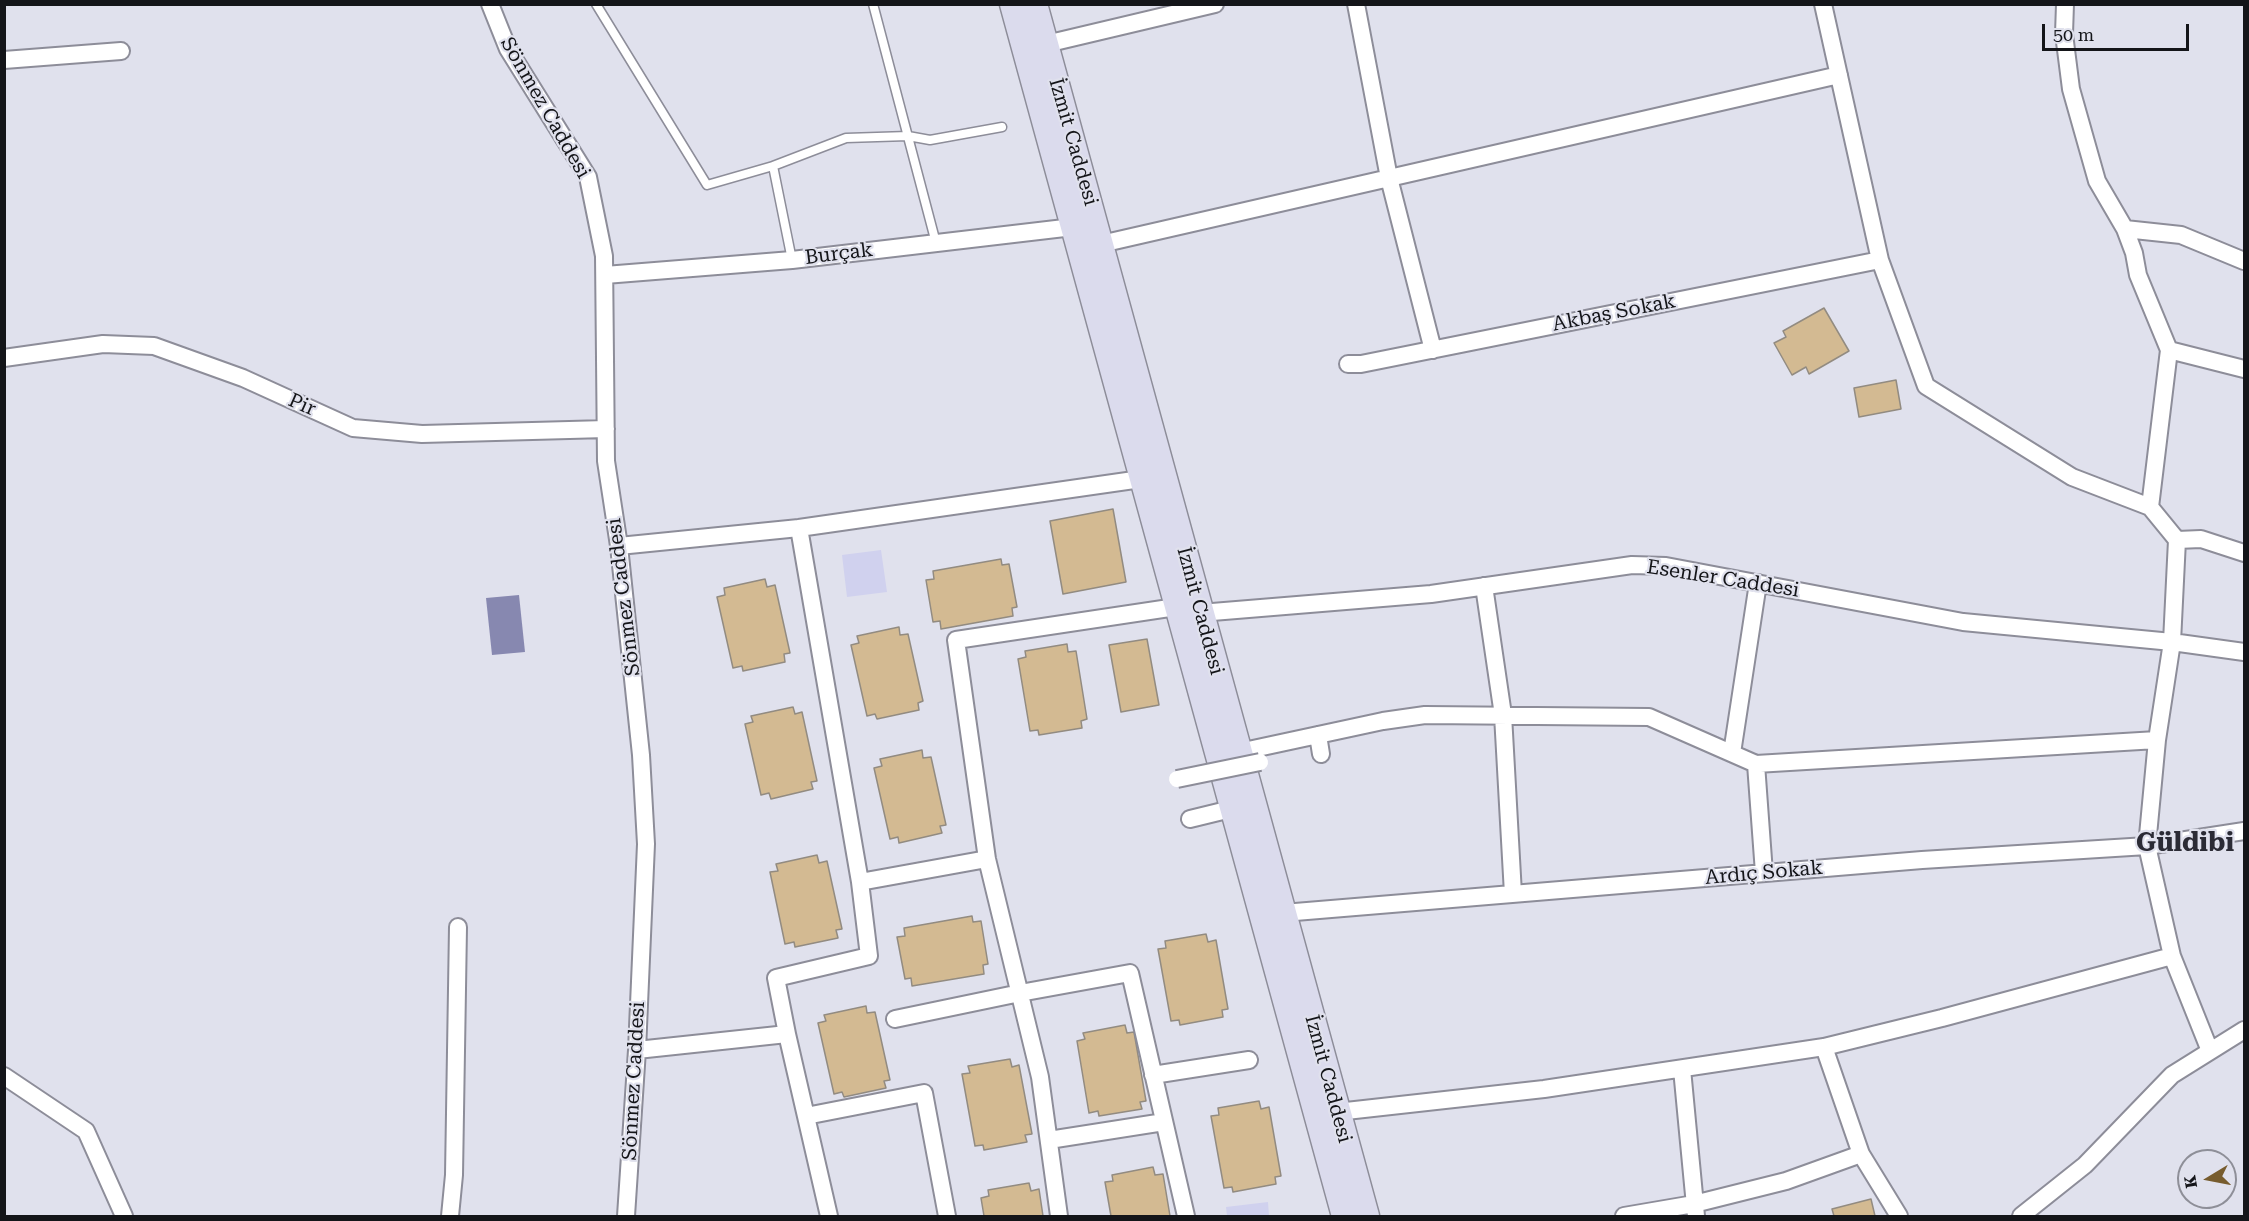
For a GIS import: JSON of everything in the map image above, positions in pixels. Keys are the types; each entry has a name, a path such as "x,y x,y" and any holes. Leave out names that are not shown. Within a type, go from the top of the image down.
{"main road":[{"name":"İzmit Caddesi","path":"1012,4 1344,1216"},
{"name":"İzmit Caddesi","path":"1035,4 1200,613 1249,757 1283,913 1367,1216"}],"street":[{"name":"Sönmez Caddesi","path":"490,4 508,49 588,177 604,256 606,461 619,546 641,755 646,844 637,1050 626,1216"},
{"path":"1046,44 1215,4"},
{"path":"1356,4 1389,178 1433,350"},
{"path":"1823,4 1880,260 1926,386 2072,477 2150,507 2177,540 2172,642 2157,740 2147,846 2172,956 2210,1052"},
{"path":"2065,4 2064,34 2071,89 2097,181 2125,229 2134,253 2138,275 2169,350 2150,507"},
{"path":"4,60 121,51"},
{"path":"1101,244 1839,75"},
{"name":"Burçak","path":"605,275 792,260 1073,226"},
{"path":"2125,229 2181,235 2244,261"},
{"name":"Akbaş Sokak","path":"1348,364 1361,364 1433,350 1880,260"},
{"name":"Pir","path":"4,358 104,344 154,346 243,378 353,428 422,434 606,429"},
{"path":"2169,350 2244,369"},
{"path":"619,546 799,528 1141,478"},
{"path":"799,528 860,882 869,956 776,978 829,1216"},
{"path":"2177,540 2201,539 2244,553"},
{"name":"Esenler Caddesi","path":"1200,613 1431,594 1632,565 1666,566 1963,622 2172,642 2244,652"},
{"path":"1732,753 1758,584"},
{"path":"1484,586 1503,716 1513,894"},
{"path":"1059,1216 1040,1077 987,859 956,640 1176,607"},
{"path":"1177,780 1318,735 1425,715 1649,717 1756,764 2157,740"},
{"path":"1318,735 1321,754"},
{"path":"1756,764 1764,873"},
{"path":"1190,819 1231,809"},
{"name":"Ardıç Sokak","path":"1283,913 1764,873 2147,846 2244,831"},
{"path":"860,882 987,859"},
{"path":"450,1216 454,1175 458,927"},
{"path":"1337,1112 1544,1089 1824,1047 2172,956"},
{"path":"895,1019 1130,973 1186,1216"},
{"path":"2021,1216 2085,1165 2172,1075 2244,1031"},
{"path":"637,1050 787,1034"},
{"path":"1824,1047 1861,1154 1899,1216"},
{"path":"1153,1075 1249,1060"},
{"path":"1682,1069 1695,1210"},
{"path":"4,1076 86,1131 124,1216"},
{"path":"806,1116 924,1093 946,1216"},
{"path":"1049,1140 1164,1122"},
{"path":"1624,1216 1695,1210 1861,1154"}],"lane":[{"path":"596,4 707,184 773,166 846,138 908,136 930,140 1002,127"},
{"path":"873,4 936,243"},
{"path":"773,166 792,260"}],"shaded area":[{"path":"881,550 887,592 847,597 842,555"},
{"path":"519,595 525,652 492,655 486,598"},
{"path":"1268,1202 1269,1216 1227,1216 1226,1207"}],"building":[{"path":"1824,308 1849,351 1809,374 1806,367 1792,375 1774,343 1786,337 1783,331"},
{"path":"1896,380 1901,409 1859,417 1854,388"},
{"path":"1113,509 1126,582 1063,594 1050,521"},
{"path":"1001,559 1002,565 1009,564 1017,607 1012,608 1013,616 941,629 940,621 933,622 926,580 934,579 933,571"},
{"path":"765,579 767,587 775,585 790,653 784,654 785,662 743,671 742,666 733,668 717,597 725,595 724,588"},
{"path":"899,627 900,635 908,634 923,701 918,703 919,710 877,719 875,714 867,716 851,645 859,643 857,636"},
{"path":"1147,639 1159,705 1121,712 1109,645"},
{"path":"1067,644 1068,652 1076,651 1087,719 1081,721 1082,728 1039,735 1038,730 1030,731 1018,659 1026,657 1025,651"},
{"path":"793,707 795,714 802,712 817,781 811,782 813,789 771,799 769,793 761,795 745,724 753,722 751,716"},
{"path":"922,750 923,758 931,757 946,825 940,826 942,833 899,843 898,837 890,839 874,768 882,766 880,759"},
{"path":"817,855 819,863 827,861 842,929 836,930 838,938 795,947 794,942 785,944 770,872 778,871 776,864"},
{"path":"972,916 973,922 981,921 988,964 983,965 984,974 912,986 911,978 905,979 897,937 905,936 904,928"},
{"path":"1206,934 1208,942 1216,940 1228,1009 1222,1010 1223,1017 1180,1025 1179,1020 1171,1021 1158,949 1166,948 1165,941"},
{"path":"866,1006 867,1013 875,1012 890,1080 884,1081 886,1088 844,1097 842,1092 834,1094 818,1023 826,1021 824,1015"},
{"path":"1125,1025 1127,1033 1134,1032 1146,1101 1140,1102 1142,1109 1099,1116 1098,1111 1089,1113 1077,1041 1085,1039 1083,1033"},
{"path":"1010,1059 1012,1067 1019,1065 1032,1134 1025,1135 1027,1142 984,1150 983,1145 975,1146 962,1074 970,1073 968,1066"},
{"path":"1259,1101 1261,1109 1269,1107 1281,1176 1275,1177 1276,1184 1233,1192 1232,1187 1224,1188 1211,1116 1219,1115 1218,1108"},
{"path":"1153,1167 1155,1175 1163,1174 1170,1216 1111,1216 1105,1182 1113,1181 1112,1175"},
{"path":"1029,1183 1031,1191 1039,1189 1043,1216 984,1216 981,1198 989,1196 988,1190"},
{"path":"1871,1199 1875,1216 1834,1216 1832,1209"}],"district":[{"name":"Güldibi","path":"2185,843"}]}
